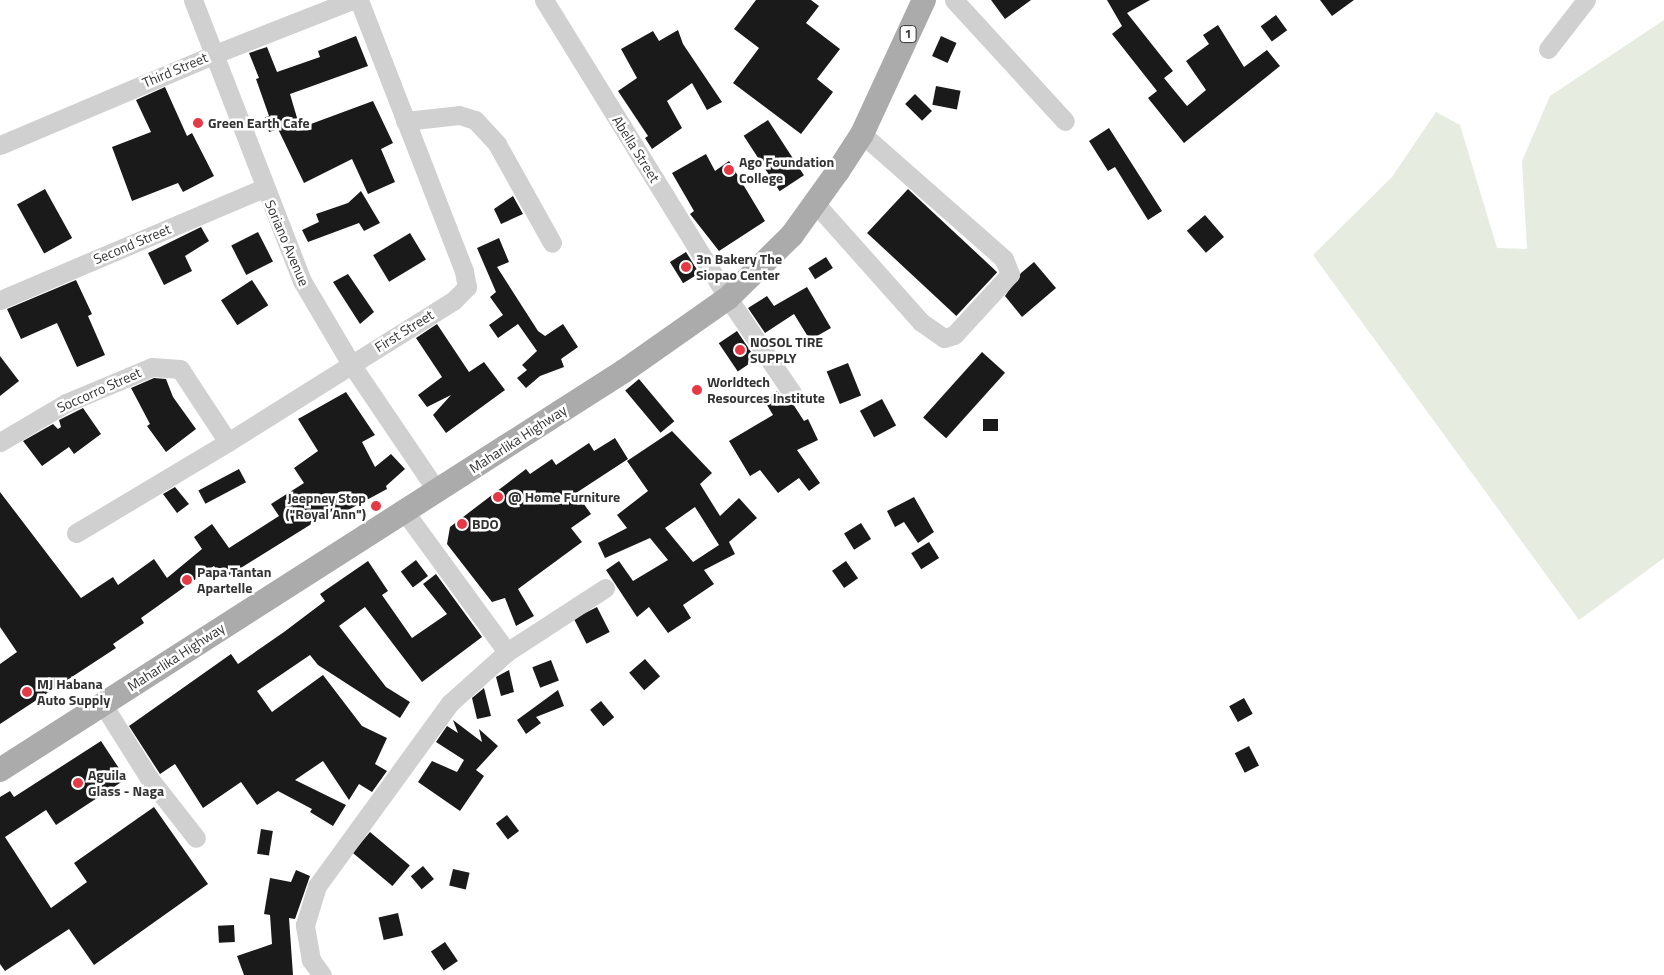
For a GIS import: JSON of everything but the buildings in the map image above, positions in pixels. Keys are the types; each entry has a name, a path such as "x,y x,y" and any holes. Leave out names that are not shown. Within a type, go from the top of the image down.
{"main road":[{"name":"Maharlika Highway","path":"0,770 102,703 682,334 728,298 792,235 862,134 924,0"}],"street":[{"name":"Soriano Avenue","path":"193,0 215,54 264,188 302,281 351,364 437,491"},
{"name":"Third Street","path":"0,146 215,54 352,0"},
{"name":"First Street","path":"76,533 228,442 453,301 467,287 464,271 359,0"},
{"path":"954,0 1065,121"},
{"path":"1548,49 1586,0"},
{"name":"Abella Street","path":"547,1 728,298 792,392"},
{"path":"405,121 459,115 475,120 497,144 552,242"},
{"path":"815,203 921,322 944,338 954,335 1010,274 1004,260 862,134"},
{"name":"Second Street","path":"0,300 264,188"},
{"name":"Soccorro Street","path":"0,442 66,403 152,367 180,369 228,442"},
{"path":"404,511 507,652"},
{"path":"322,975 311,960 305,925 316,886 450,703 507,652 606,588"},
{"path":"102,703 149,778 196,838"}],"shaded area":[{"path":"1664,20 1664,558 1579,620 1313,255 1392,177 1436,112 1460,125 1497,248 1527,249 1522,161 1550,96"}],"place":[{"name":"Green Earth Cafe","path":"198,123"},
{"name":"Ago Foundation College","path":"729,170"},
{"name":"3n Bakery The Siopao Center","path":"686,267"},
{"name":"NOSOL TIRE SUPPLY","path":"740,350"},
{"name":"Worldtech Resources Institute","path":"697,390"},
{"name":"@ Home Furniture","path":"498,497"},
{"name":"Jeepney Stop (\"Royal Ann\")","path":"376,506"},
{"name":"BDO","path":"462,524"},
{"name":"Papa Tantan Apartelle","path":"187,580"},
{"name":"MJ Habana Auto Supply","path":"27,692"},
{"name":"Aguila Glass - Naga","path":"78,783"}]}
